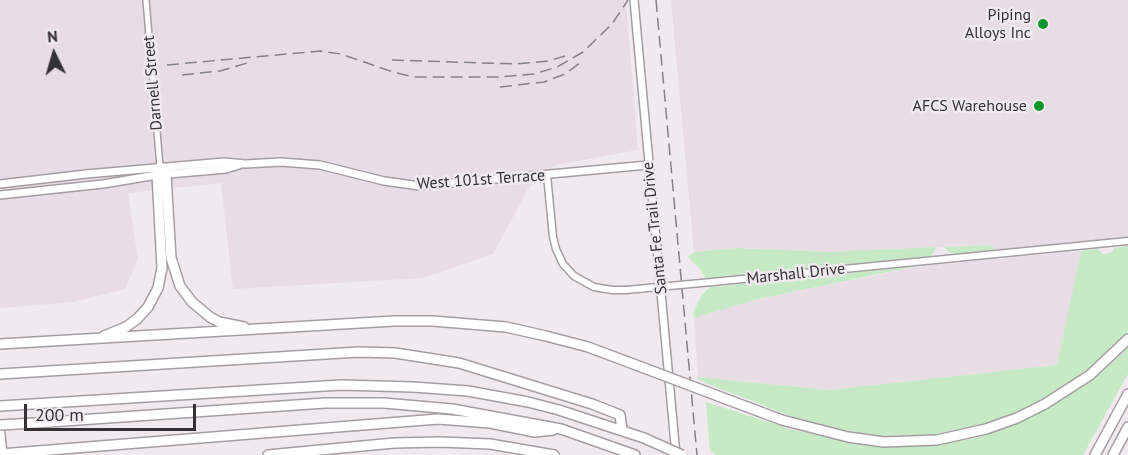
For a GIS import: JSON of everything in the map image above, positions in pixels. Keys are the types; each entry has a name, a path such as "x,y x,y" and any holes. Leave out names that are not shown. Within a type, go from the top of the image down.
{"highway":[{"path":"161,172 171,258 185,295 219,322 259,329"},
{"path":"99,339 138,319 148,307 158,288 162,258 161,172"},
{"path":"0,344 394,321 462,322 506,327 588,347 782,420 848,437 884,442 937,440 986,429 1017,418 1038,408 1090,375 1128,339"},
{"path":"0,374 359,352 395,353 459,363 592,404 620,415 622,430"},
{"path":"0,406 341,386 413,387 468,391 559,410 644,438 682,455"},
{"path":"1095,455 1128,394"},
{"path":"0,424 325,403 417,405 452,409 561,429 635,455"},
{"path":"2,454 438,419 490,423 535,432 561,429"},
{"path":"1113,455 1128,427"},
{"path":"268,455 430,442 490,444 554,455"}],"main road":[{"name":"Santa Fe Trail Drive","path":"634,0 676,455"},
{"name":"West 101st Terrace","path":"0,184 226,169 244,164 281,162 313,164 384,181 420,186 648,165"},
{"name":"West 101st Terrace","path":"0,195 103,184 161,172"},
{"path":"0,424 2,454"}],"street":[{"name":"Darnell Street","path":"146,0 161,172"},
{"name":"Marshall Drive","path":"547,175 553,237 563,264 574,276 589,285 604,290 626,290 1128,242"}],"shaded area":[{"path":"0,0 626,0 638,150 555,165 528,189 493,254 423,278 233,289 221,183 128,193 138,259 125,289 73,302 0,308"},
{"path":"671,0 1128,0 1128,237 997,250 990,245 830,252 736,248 694,252"},
{"path":"1081,251 1058,365 829,390 698,377 694,318 754,300 922,266"}],"green space":[{"path":"990,245 997,250 955,254 944,247"},
{"path":"1128,246 1128,331 1096,365 1068,386 1031,407 986,424 923,436 879,437 796,418 698,380 698,377 829,390 1057,365 1081,251 1098,249 1103,254 1111,253 1114,248"},
{"path":"937,247 930,257 706,278 688,257 694,252 736,248 830,252"},
{"path":"913,267 754,300 694,318 693,312 702,295 710,287"},
{"path":"1128,345 1128,374 1083,455 716,455 710,451 706,402 793,430 874,446 929,446 975,438 1046,409 1097,375"}],"railway":[{"path":"167,65 320,51 341,54 414,77 498,77 534,74 557,67 583,52 612,24 628,0"},
{"path":"656,0 697,455"},
{"path":"392,60 516,64 548,61 565,56"},
{"path":"500,87 544,82 565,74 581,62"},
{"path":"182,75 220,71 247,63"}],"place":[{"name":"Piping Alloys Inc","path":"1043,24"},
{"name":"AFCS Warehouse","path":"1039,106"}]}
